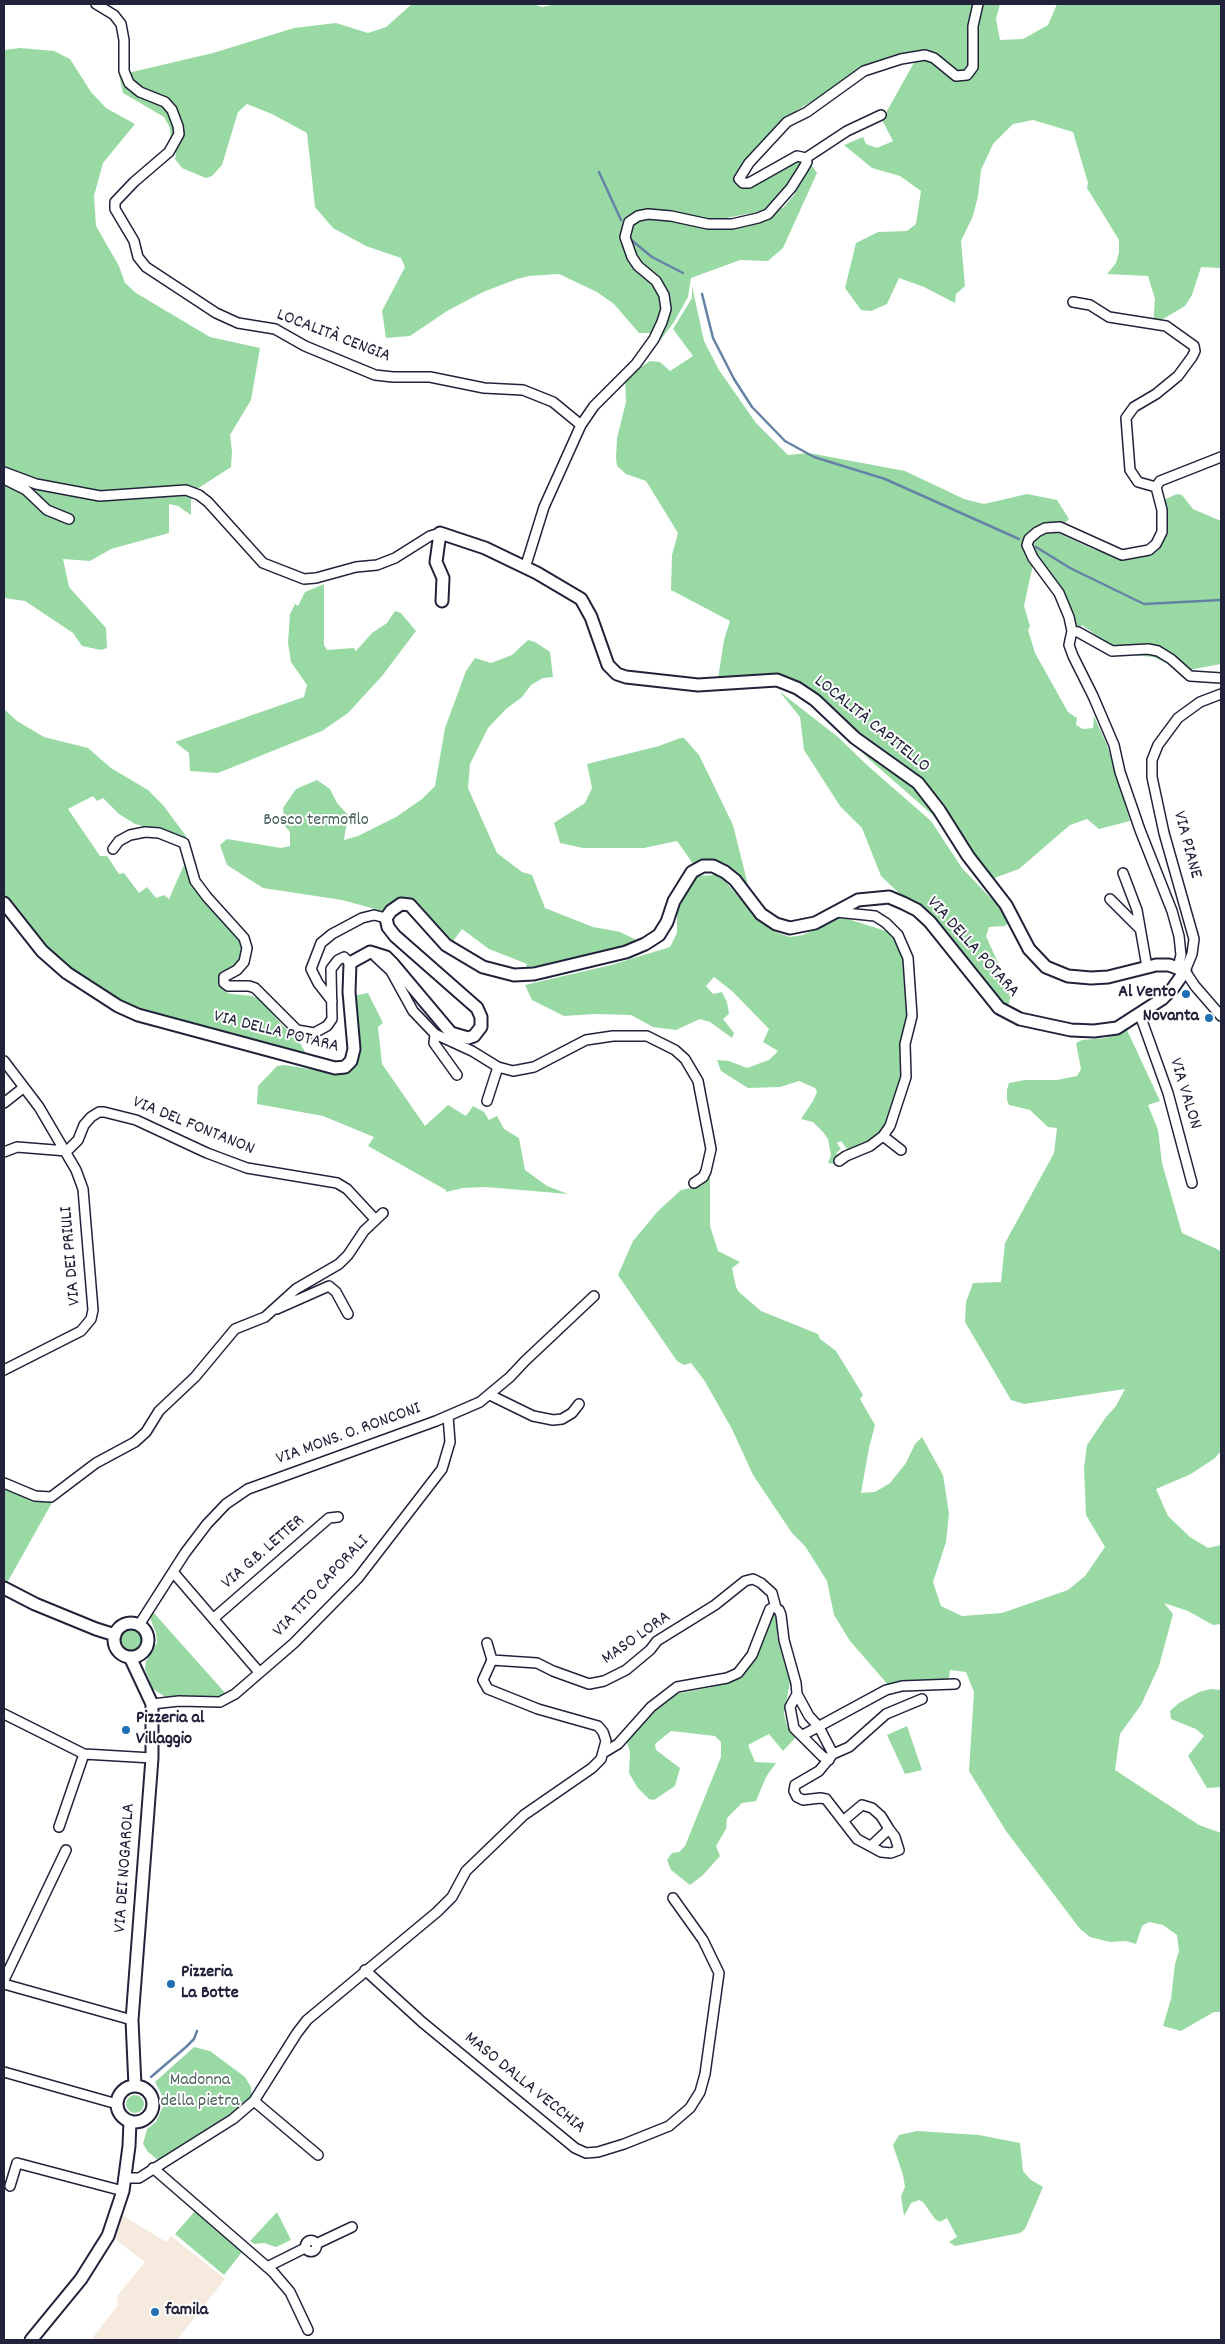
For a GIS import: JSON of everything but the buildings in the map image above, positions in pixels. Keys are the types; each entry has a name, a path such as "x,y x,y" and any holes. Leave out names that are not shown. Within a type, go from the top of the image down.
{"street":[{"name":"LOCALITÀ CENGIA","path":"96,4 114,15 121,24 124,40 124,71 129,83 140,92 165,102 172,110 178,126 178,134 169,152 114,202 115,209 134,241 138,257 146,267 216,314 238,323 275,329 305,346 375,374 392,377 430,377 484,388 524,390 553,402 581,425"},
{"path":"881,114 847,130 806,158 797,156 749,183 743,183 739,179 749,163 787,122 807,112 864,71 901,59 925,55 934,58 956,76 967,75 973,67 973,26 978,4"},
{"path":"525,568 544,507 581,425 594,406 636,364 657,334 666,309 664,295 659,284 638,266 626,242 625,230 629,222 638,216 648,214 671,216 708,224 732,224 758,218 768,214 791,188 804,169 807,162 806,158"},
{"path":"1073,302 1090,305 1109,316 1166,326 1194,346 1195,351 1192,357 1178,376 1156,394 1132,409 1126,418 1130,470 1138,482 1156,486 1160,481 1221,457"},
{"path":"4,472 36,484 100,496 186,490 199,495 208,502 263,563 304,579 377,564 394,558 430,536 440,534 436,562 442,578 442,601"},
{"path":"4,480 26,490 47,510 70,519"},
{"name":"VIA PIANE","path":"1156,486 1162,510 1162,532 1156,544 1145,552 1122,555 1103,549 1072,531 1060,527 1045,528 1037,532 1029,539 1027,546 1059,593 1069,617 1072,631 1069,638 1073,656 1114,745 1135,816 1172,911 1179,936 1182,969"},
{"name":"LOCALITÀ CAPITELLO","path":"440,534 470,542 571,591 581,599 591,617 608,665 616,674 636,679 698,685 733,681 777,680 797,688 815,700 855,738 918,783 939,810 968,856 1006,905 1029,949 1046,967 1068,976 1092,978 1108,977 1147,967 1169,965 1182,969"},
{"path":"1072,631 1078,632 1112,651 1148,649 1171,659 1190,676 1221,678"},
{"name":"VIA PIANE","path":"1140,1015 1173,988 1192,954 1194,939 1157,804 1152,777 1152,760 1158,746 1178,718 1200,702 1221,694"},
{"path":"113,849 119,841 130,835 145,832 159,833 184,843 195,881 244,938 248,948 247,956 241,966 224,977 226,985 255,988 297,1030 306,1033 318,1032 327,1026 332,1019 332,1001 331,969 334,963 344,957 350,963 370,952 386,957 393,964 451,1033 468,1038 474,1036 481,1027 481,1017 478,1008 395,936 388,927 386,918 374,915 362,918 332,934 321,943 311,969 318,983 332,1001"},
{"name":"VIA DELLA POTARA","path":"386,918 390,911 401,904 410,905 446,945 483,967 514,975 534,974 626,952 645,944 658,934 667,922 674,901 692,872 703,866 713,866 735,880 761,914 776,924 790,928 815,923 858,900 872,897 889,897 916,910 930,922 999,1008 1020,1019 1072,1030 1094,1031 1117,1028 1140,1015"},
{"path":"1123,873 1137,910 1147,967"},
{"path":"1110,899 1140,929"},
{"name":"VIA DELLA POTARA","path":"4,904 42,951 67,973 118,1006 138,1015 298,1060 335,1068 345,1067 350,1061 354,1049 350,963"},
{"path":"833,912 875,916 898,935 908,958 912,1016 905,1044 906,1077 890,1126 884,1136 870,1146 846,1156 840,1161"},
{"path":"370,952 391,971 413,1011 435,1034 472,1051 498,1067 513,1071 534,1067 579,1043 596,1037 613,1036 654,1037 685,1059 698,1081 711,1149 703,1177 694,1182"},
{"path":"1182,969 1221,1016"},
{"name":"VIA VALON","path":"1140,1015 1172,1106 1192,1183"},
{"path":"435,1034 434,1043 457,1075"},
{"name":"VIA DEI PRIULI","path":"4,1061 22,1088 39,1107 67,1151 76,1170 82,1189 94,1310 91,1319 81,1331 4,1370"},
{"path":"488,1101 498,1067"},
{"path":"4,1103 22,1088"},
{"name":"VIA DEL FONTANON","path":"67,1151 78,1140 84,1125 91,1118 99,1112 111,1113 136,1120 207,1153 247,1168 337,1183 347,1189 373,1217"},
{"path":"884,1136 901,1150"},
{"path":"4,1152 17,1147 67,1151"},
{"path":"270,1312 296,1289 339,1264 348,1255 364,1231 384,1213"},
{"path":"4,1483 35,1496 51,1497 96,1463 136,1442 146,1432 159,1411 195,1377 228,1335 235,1329 252,1323 270,1312 329,1286 336,1292 348,1314"},
{"name":"VIA MONS. O. RONCONI","path":"139,1625 207,1524 226,1504 248,1489 448,1416 480,1402 490,1395 594,1296"},
{"path":"490,1395 533,1416 553,1420 562,1419 572,1413 579,1404"},
{"name":"VIA TITO CAPORALI","path":"152,1704 178,1701 220,1702 235,1694 294,1643 358,1578 442,1469 450,1442 448,1416"},
{"name":"VIA G.B. LETTER","path":"214,1618 329,1518 338,1516"},
{"path":"173,1572 260,1672"},
{"name":"MASO LORA","path":"492,1660 537,1662 589,1684 604,1681 626,1670 650,1650 657,1641 715,1605 745,1581 753,1579 761,1583 772,1593 776,1608 781,1615 784,1640 793,1668 797,1694"},
{"path":"4,1588 35,1604 115,1635"},
{"path":"602,1753 618,1744 652,1707 677,1687 727,1678 738,1673 752,1655 770,1609 776,1608"},
{"path":"125,1625 139,1625 146,1634 147,1645 141,1654 130,1657 117,1650 115,1635 125,1625"},
{"path":"124,2178 139,2178 233,2119 254,2101 307,2020 437,1912 452,1897 466,1871 517,1821 538,1804 592,1768 601,1758 606,1741 603,1732 598,1726 538,1709 488,1689 483,1680 492,1660 487,1644"},
{"name":"VIA DEI NOGAROLA","path":"130,1657 152,1704 152,1758 132,2020 135,2086"},
{"path":"803,1735 871,1697 895,1687 955,1684"},
{"path":"797,1694 809,1716 819,1727 831,1757"},
{"path":"797,1694 790,1707 794,1728 822,1756 831,1757"},
{"path":"843,1821 848,1814 864,1805 882,1816 895,1837 899,1850 891,1853 881,1852 864,1844 857,1839 826,1800 820,1798 803,1800 794,1791 795,1785 819,1771 831,1757 849,1747 886,1714 922,1699"},
{"path":"4,1714 84,1754 152,1758"},
{"path":"58,1827 84,1754"},
{"path":"871,1846 889,1829"},
{"path":"66,1850 4,1982 132,2020"},
{"name":"MASO DALLA VECCHIA","path":"365,1970 422,2022 575,2148 586,2153 598,2152 669,2126 690,2108 700,2092 705,2074 719,1973 703,1940 673,1898"},
{"path":"4,2072 117,2104"},
{"path":"135,2086 141,2087 150,2094 153,2106 151,2112 142,2120 130,2121 121,2114 117,2104 118,2098 124,2089 135,2086"},
{"path":"254,2101 318,2155"},
{"path":"31,2340 96,2258 108,2236 123,2191 130,2121"},
{"path":"10,2186 17,2163 123,2191"},
{"path":"153,2168 286,2285 308,2330"},
{"path":"267,2267 306,2248 308,2241 316,2244 352,2227"}],"shaded area":[{"path":"122,2215 166,2242 171,2236 225,2279 177,2340 91,2340 118,2305 117,2296 145,2262 112,2237"}],"green space":[{"path":"412,4 533,4 542,7 556,4 975,4 970,66 962,74 925,52 838,86 797,110 786,120 739,183 793,159 807,162 773,209 721,219 637,215 624,243 657,285 664,309 655,333 639,333 614,304 597,292 559,274 529,276 517,279 483,292 447,311 410,336 386,338 382,311 405,267 401,258 366,246 333,228 315,207 307,133 272,114 247,104 238,112 222,165 212,176 206,178 182,168 175,159 176,153 171,140 170,128 164,117 123,93 119,75 213,53 294,28 336,23 368,33 386,27"},
{"path":"982,4 1000,4 996,19 1000,40 1023,39 1048,25 1057,4 1221,4 1221,268 1201,267 1192,295 1185,306 1153,325 1155,299 1148,276 1107,274 1116,263 1119,252 1119,240 1087,188 1088,183 1073,132 1033,120 1013,124 993,144 981,170 973,216 961,241 965,286 956,294 955,303 924,287 899,278 887,304 871,311 861,310 845,288 856,243 878,232 907,231 916,224 921,191 900,176 872,168 844,145 863,137 866,144 877,148 893,141 882,120 916,59 929,60 957,81 966,80 971,77 976,68 977,27"},
{"path":"20,48 54,51 70,59 91,92 106,108 135,124 103,163 94,196 96,226 119,266 125,283 136,293 210,337 260,348 251,400 230,435 231,467 197,489 191,500 191,515 178,506 169,504 169,533 111,549 90,561 63,559 69,587 106,628 107,648 101,650 82,646 73,633 25,601 4,598 4,50"},
{"path":"810,163 817,173 783,248 768,261 740,260 691,278 688,297 674,322 647,358 641,360 667,302 639,265 627,242 628,227 639,218 733,221 742,217 774,212 784,207 794,195"},
{"path":"692,286 704,341 719,370 756,423 788,455 809,453 905,471 964,499 984,504 1027,494 1057,500 1069,519 1065,523 1046,524 1027,539 1034,560 1024,606 1030,626 1028,630 1035,653 1068,712 1077,718 1076,725 1083,729 1093,728 1094,716 1107,745 1130,821 1099,829 1087,819 1070,825 1019,869 983,884 966,864 935,817 842,733 833,716 777,683 717,685 724,640 730,621 671,590 672,555 678,533 646,481 626,474 617,466 616,458 617,438 626,402 625,378 650,361 660,362 670,371 693,356 673,329 692,298"},
{"path":"1177,494 1182,495 1193,509 1221,521 1221,664 1183,671 1153,657 1121,654 1082,625 1077,630 1030,550 1030,541 1038,534 1058,533 1093,549 1116,556 1128,558 1147,555 1161,545 1168,532 1167,516 1161,501"},
{"path":"324,584 324,645 327,650 354,648 356,651 372,633 387,623 395,611 401,613 416,631 382,676 348,713 322,731 218,773 190,771 189,753 175,742 304,697 307,685 291,662 288,643 290,614 295,604 298,606 305,592"},
{"name":"Bosco termofilo","path":"528,640 535,642 550,652 553,677 543,678 531,685 522,697 506,709 488,728 470,764 468,788 497,853 522,872 532,875 545,908 593,927 620,932 645,944 524,974 527,964 489,949 462,929 449,947 409,905 386,912 342,900 263,888 227,865 220,845 227,839 281,848 290,846 290,832 285,826 283,808 296,789 317,780 330,789 337,803 348,815 344,840 358,836 396,817 422,799 435,786 445,728 466,671 475,658 491,663 512,655"},
{"path":"779,691 838,737 931,821 962,868 1005,913 1010,921 1005,926 989,927 986,936 1003,974 1010,997 1009,1004 1004,1004 931,916 915,908 881,876 862,828 840,806 804,750 800,717"},
{"path":"4,709 17,721 44,737 88,748 111,768 148,790 163,805 186,836 185,842 179,836 135,824 119,814 103,798 97,801 93,796 68,809 100,856 107,856 119,874 124,873 139,893 147,887 156,898 164,895 169,899 187,858 202,895 245,948 241,971 225,984 226,992 259,999 283,1026 297,1038 308,1057 174,1025 85,986 26,928 4,895"},
{"path":"684,738 699,755 733,825 750,893 713,866 696,868 677,841 644,848 583,848 560,843 554,823 585,803 592,788 587,764 659,746"},
{"path":"715,875 725,881 757,919 775,932 790,937 803,935 839,918 848,919 889,932 904,954 908,1002 904,1034 905,1065 895,1104 880,1134 871,1145 847,1153 847,1149 841,1141 837,1143 841,1149 836,1153 840,1159 833,1164 828,1163 831,1155 828,1139 813,1122 801,1119 813,1101 817,1092 815,1088 799,1081 780,1087 748,1088 721,1071 717,1060 729,1061 747,1068 769,1060 778,1051 763,1042 769,1029 732,991 714,977 706,986 713,994 722,992 727,1002 729,1014 723,1019 734,1033 732,1038 710,1022 700,1019 676,1030 653,1027 631,1015 595,1014 564,1016 532,1000 525,985 611,965 670,947 677,933 677,907 688,884 697,876"},
{"path":"368,993 383,1023 378,1027 382,1064 425,1126 448,1105 466,1116 473,1106 484,1112 489,1120 497,1116 504,1129 519,1138 525,1170 547,1186 568,1194 486,1187 463,1188 446,1192 446,1190 368,1146 374,1137 323,1116 257,1104 258,1086 277,1066 285,1065 339,1074 347,1072 355,1063 352,996"},
{"path":"1127,1030 1160,1101 1148,1105 1158,1130 1162,1163 1182,1233 1219,1250 1221,1254 1221,1451 1215,1458 1191,1474 1156,1489 1168,1516 1190,1537 1208,1548 1221,1545 1221,1624 1213,1625 1188,1611 1164,1603 1173,1614 1159,1666 1141,1705 1120,1734 1115,1770 1199,1825 1221,1833 1221,2012 1214,2012 1181,2031 1163,2026 1171,1999 1175,1964 1179,1951 1177,1935 1163,1925 1149,1922 1142,1926 1136,1944 1126,1941 1110,1942 1090,1937 1080,1929 1006,1831 969,1771 974,1692 966,1672 950,1670 949,1678 944,1682 890,1687 850,1641 834,1615 827,1581 805,1546 792,1533 753,1475 732,1429 704,1380 691,1363 684,1365 677,1361 618,1275 633,1241 658,1211 681,1190 701,1186 710,1175 710,1226 718,1251 740,1262 732,1268 739,1292 761,1311 818,1334 820,1339 836,1351 863,1395 860,1399 875,1425 861,1493 875,1492 890,1483 906,1463 915,1444 922,1437 943,1475 949,1513 946,1542 933,1582 941,1606 962,1616 1002,1613 1068,1590 1085,1576 1105,1547 1086,1515 1084,1468 1087,1445 1116,1406 1125,1389 1024,1404 1011,1400 965,1322 966,1302 973,1283 1001,1282 1005,1243 1054,1153 1057,1128 1048,1127 1030,1110 1009,1105 1007,1090 1009,1083 1025,1080 1057,1080 1077,1076 1081,1069 1076,1043 1082,1040 1105,1038"},
{"path":"4,1484 54,1499 7,1583 4,1581"},
{"path":"772,1610 777,1614 777,1636 790,1682 784,1714 787,1726 796,1737 783,1751 769,1734 748,1745 755,1762 776,1763 766,1777 756,1801 742,1803 727,1818 726,1829 716,1846 720,1856 703,1875 690,1885 671,1870 667,1860 672,1853 679,1852 685,1846 721,1757 721,1742 715,1736 671,1731 655,1744 656,1750 680,1768 675,1786 654,1800 649,1799 637,1787 629,1773 630,1752 626,1739 654,1707 675,1694 708,1688 734,1680 741,1675"},
{"path":"153,1612 227,1695 222,1698 167,1698 153,1689 145,1669 146,1661 157,1643 156,1633 150,1618"},
{"path":"131,1628 136,1629 142,1635 142,1645 136,1651 131,1652 126,1651 120,1645 119,1640 120,1635 126,1629"},
{"path":"1211,1689 1221,1690 1221,1787 1207,1788 1188,1756 1204,1736 1196,1729 1171,1719 1170,1711 1179,1703 1199,1692"},
{"path":"907,1726 922,1770 905,1774 887,1735"},
{"name":"Madonna della pietra","path":"194,2047 210,2051 245,2077 251,2087 252,2100 227,2121 158,2160 148,2152 143,2144 147,2129 156,2122 164,2104 155,2082"},
{"path":"135,2095 141,2098 144,2104 141,2110 135,2113 129,2110 126,2104 129,2098"},
{"path":"917,2131 979,2135 1020,2143 1023,2171 1031,2180 1043,2187 1025,2229 1020,2233 955,2246 949,2242 957,2237 947,2218 940,2222 935,2219 923,2202 919,2200 911,2203 904,2216 901,2196 905,2187 893,2145 899,2135"},
{"path":"195,2211 242,2252 224,2275 175,2234"},
{"path":"277,2212 291,2240 276,2247 264,2243 254,2244 250,2241"}],"waterway":[{"path":"599,172 621,220"},
{"path":"630,239 652,257 683,273"},
{"path":"702,294 713,338 734,379 752,407 785,441 814,457 885,479 1019,539"},
{"path":"1036,547 1070,568 1144,604 1221,600"},
{"path":"151,2077 186,2047 194,2039 197,2031"}],"place":[{"name":"Al Vento","path":"1186,994"},
{"name":"Novanta","path":"1209,1018"},
{"name":"Pizzeria al Villaggio","path":"126,1730"},
{"name":"Pizzeria La Botte","path":"171,1984"},
{"name":"famila","path":"155,2312"}]}
